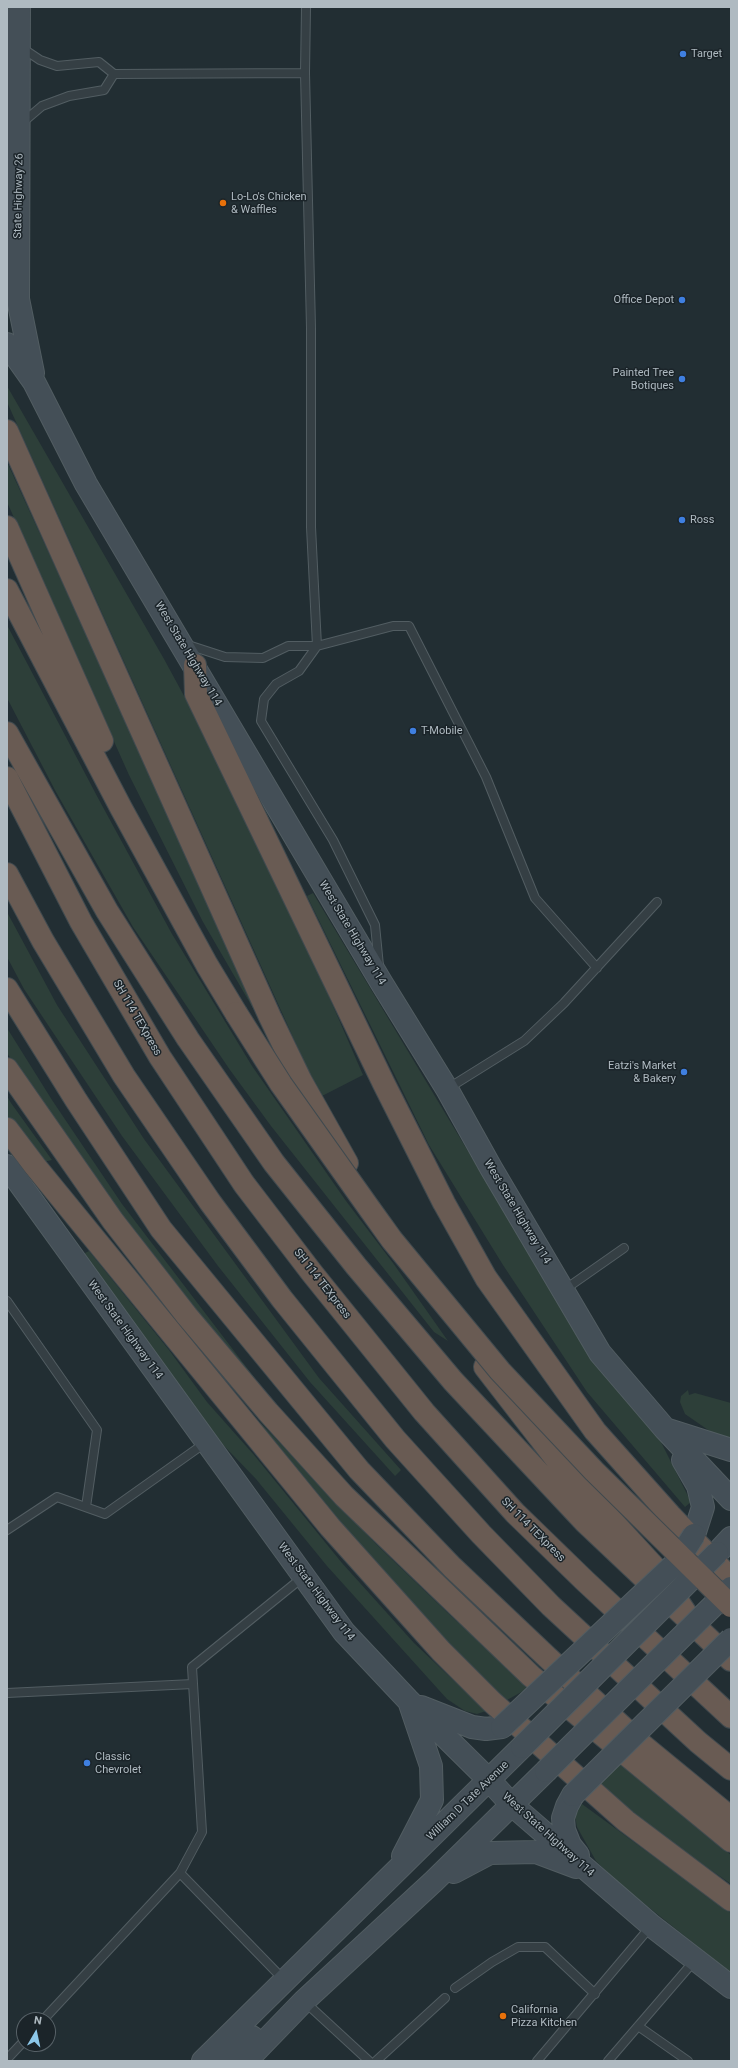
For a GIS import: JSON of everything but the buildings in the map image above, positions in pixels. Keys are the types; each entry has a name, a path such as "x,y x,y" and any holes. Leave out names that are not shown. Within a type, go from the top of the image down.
{"highway":[{"path":"7,431 153,753 270,1017 301,1081 349,1167 434,1300 560,1464 657,1570 695,1627"},
{"path":"7,527 102,742 105,776"},
{"path":"7,590 105,776 208,965 236,1013 281,1084 373,1215 500,1371 594,1471 731,1606"},
{"path":"195,665 196,694 384,1084 444,1203 486,1278 595,1431 670,1515 731,1579"},
{"path":"7,733 107,911 188,1039 274,1163 356,1266 453,1381 585,1522 731,1660"},
{"name":"SH 114 TEXpress","path":"7,778 81,922 160,1058 244,1184 307,1266 424,1412 514,1513 731,1717"},
{"path":"7,874 43,941 124,1076 210,1202 296,1317 396,1439 481,1534 551,1606 698,1742 731,1769"},
{"path":"7,990 76,1100 161,1229 359,1470 452,1567 547,1657 641,1744 731,1818"},
{"path":"7,1069 113,1221 183,1310 268,1412 344,1496 531,1676 731,1841"},
{"path":"7,1129 40,1172 330,1527 441,1651 492,1702 626,1821 731,1900"}],"main road":[{"name":"State Highway 26","path":"19,7 20,125 18,299 34,382"},
{"name":"West State Highway 114","path":"7,344 34,382 86,484 195,665 381,982 448,1089 490,1168 600,1353 665,1429 731,1499"},
{"name":"West State Highway 114","path":"7,1166 344,1632 408,1700 490,1781 512,1805 652,1926 731,1987"},
{"path":"665,1429 731,1450"},
{"path":"408,1700 433,1713 472,1726 486,1729 502,1727 676,1563 694,1535 703,1507 698,1486 665,1429"},
{"name":"William D Tate Avenue","path":"203,2061 395,1872 490,1781 522,1747 724,1545"},
{"path":"246,2061 304,2001 434,1881 731,1588"},
{"path":"589,1872 570,1845 564,1830 563,1818 573,1795 731,1639"},
{"path":"395,1872 432,1800 431,1766 408,1700"},
{"path":"434,1881 490,1853 536,1852 589,1872"},
{"path":"229,2061 285,2002 285,1981"}],"lane":[{"path":"306,7 305,73 311,328 311,527 317,646 299,671 276,684 264,699 261,721 333,840 374,925 381,982"},
{"path":"20,47 40,60 57,66 100,62 114,74 305,73"},
{"path":"20,125 42,106 69,96 104,90 114,74"},
{"path":"181,643 225,657 263,658 288,646 317,646 393,626 409,626 486,777 535,898 597,968"},
{"path":"448,1089 524,1041 564,1003 657,902"},
{"path":"564,1291 624,1248"},
{"path":"7,1302 97,1430 86,1507"},
{"path":"7,1530 57,1497 105,1514 206,1442"},
{"path":"51,2012 180,1873 202,1832 192,1667 304,1576"},
{"path":"7,1693 193,1684"},
{"path":"180,1873 285,1981"},
{"path":"537,2061 652,1926"},
{"path":"455,1988 492,1962 518,1947 545,1947 595,1994"},
{"path":"608,2061 695,1960"},
{"path":"376,2061 445,1998"},
{"path":"304,2001 369,2061"},
{"path":"638,2026 688,2061"},
{"path":"7,2059 16,2049"}],"green space":[{"path":"7,386 164,659 215,753 304,939 363,1075 320,1097 7,402"},
{"path":"7,462 246,983 254,1010 203,922 129,775 7,502"},
{"path":"7,625 98,798 172,934 252,1066 346,1201 393,1263 448,1341 434,1332 271,1126 230,1070 133,927 56,792 7,698"},
{"path":"313,893 556,1298 605,1373 661,1442 691,1502 685,1507 587,1392 503,1265 429,1145 307,896"},
{"path":"7,912 57,1005 144,1139 319,1378 401,1470 395,1476 310,1382 218,1266 122,1136 24,989 7,957"},
{"path":"7,1028 52,1100 122,1204 273,1402 175,1289 39,1101 7,1053"},
{"path":"7,1096 52,1160 43,1162 7,1116"},
{"path":"89,1251 169,1350 207,1402 254,1455 342,1563 414,1643 486,1711 477,1714 465,1711 447,1699 327,1566 256,1479 203,1424 83,1254"},
{"path":"688,1390 689,1395 695,1393 731,1403 731,1439 711,1432 685,1414 680,1402 681,1396"},
{"path":"258,1420 377,1545 451,1616 528,1685 525,1690 507,1700 487,1683 364,1552 267,1434"},
{"path":"619,1763 731,1855 731,1884 675,1845 599,1785"},
{"path":"582,1804 731,1913 731,1973 617,1882 596,1861 577,1827 575,1816"}],"place":[{"name":"Target","path":"683,54"},
{"name":"Lo-Lo's Chicken & Waffles","path":"223,203"},
{"name":"Office Depot","path":"682,300"},
{"name":"Painted Tree Botiques","path":"682,379"},
{"name":"Ross","path":"682,520"},
{"name":"T-Mobile","path":"413,731"},
{"name":"Eatzi's Market & Bakery","path":"684,1072"},
{"name":"Classic Chevrolet","path":"87,1763"},
{"name":"California Pizza Kitchen","path":"503,2016"}]}
